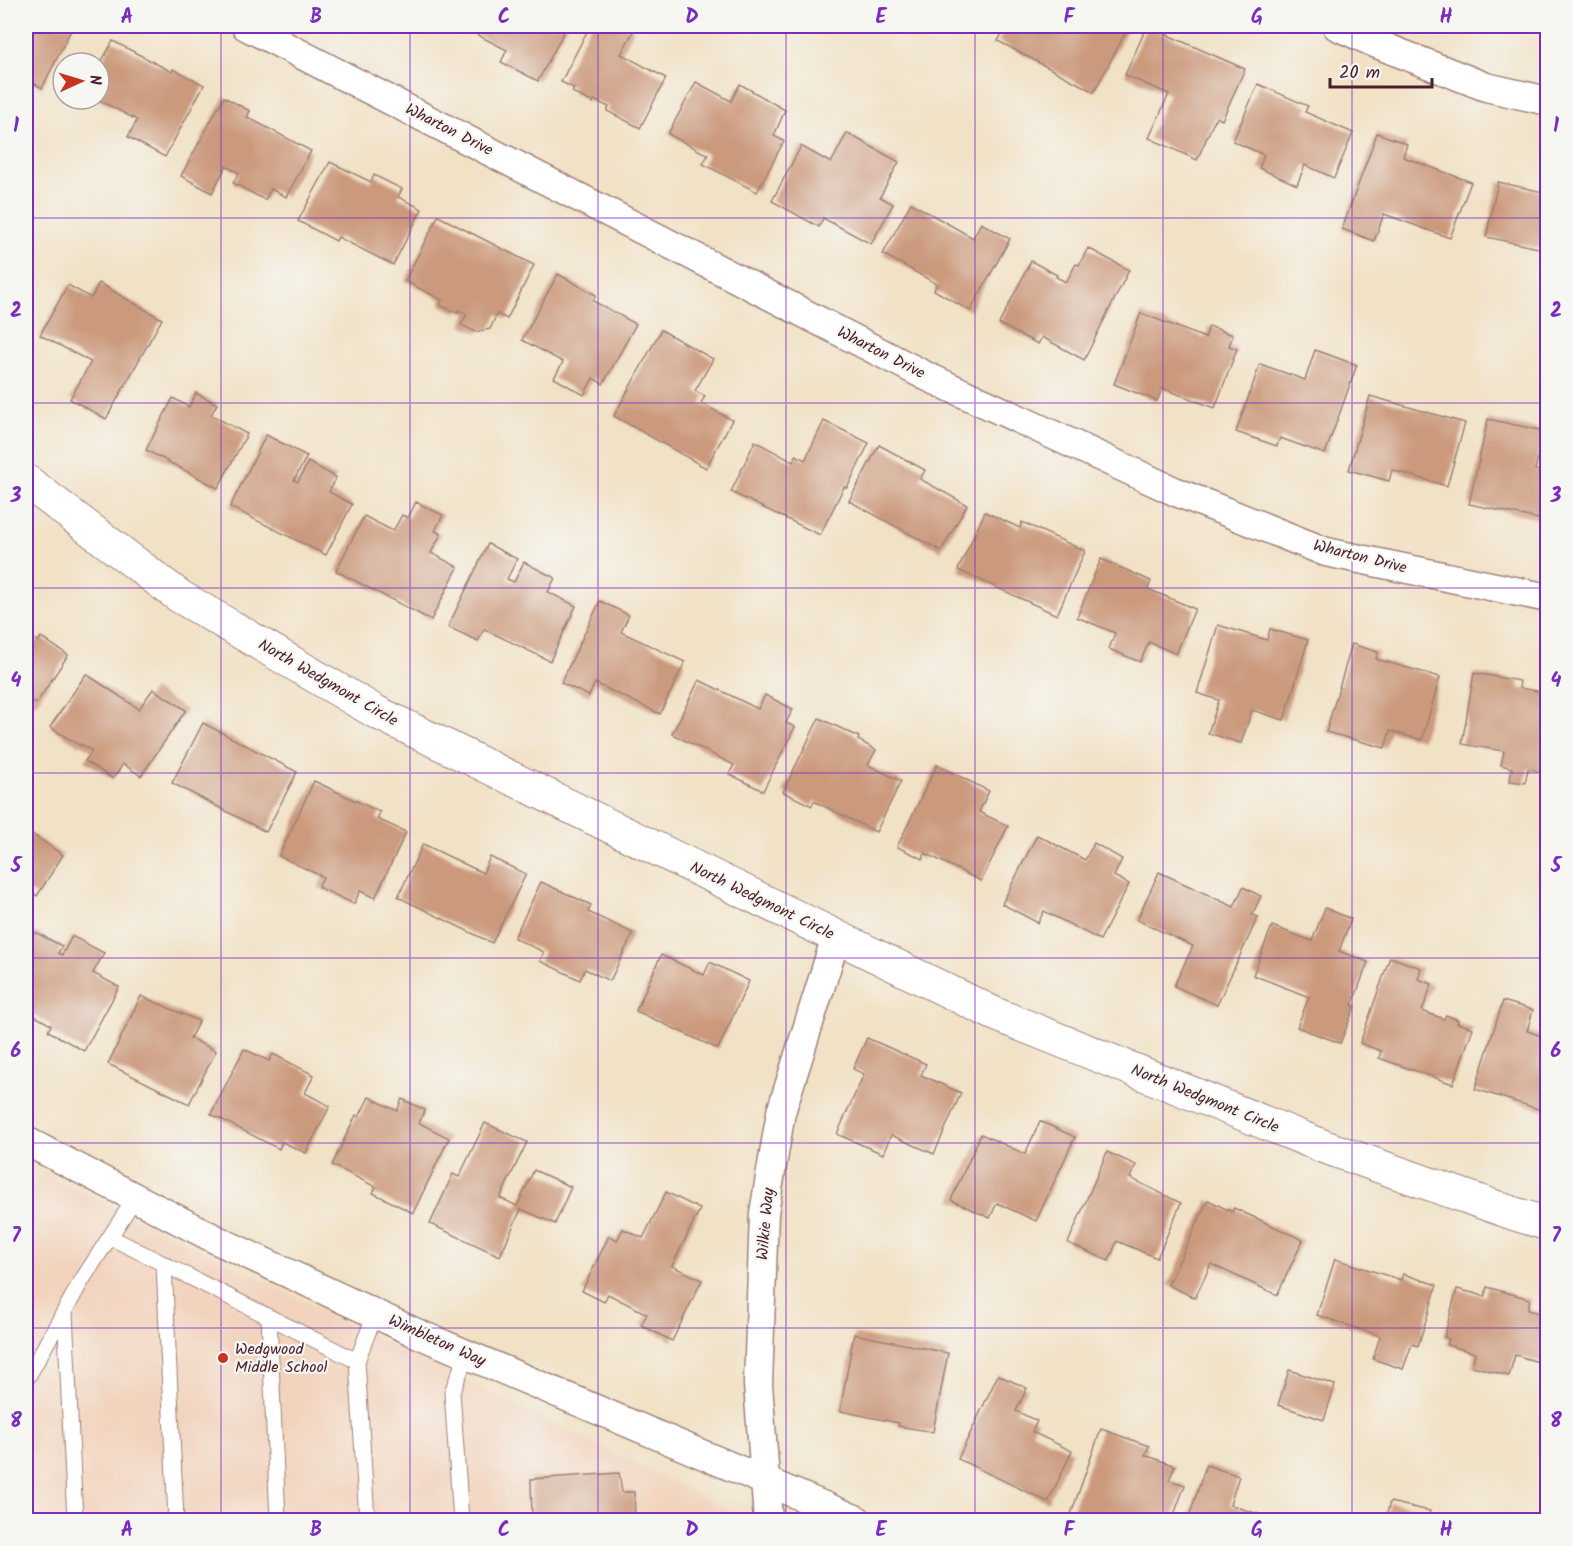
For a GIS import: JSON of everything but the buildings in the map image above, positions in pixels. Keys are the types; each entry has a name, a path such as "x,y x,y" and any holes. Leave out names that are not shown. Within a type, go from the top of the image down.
{"street":[{"name":"Wharton Drive","path":"246,26 926,376 1174,491 1326,552 1548,598"},
{"path":"1337,26 1486,87 1548,101"},
{"name":"North Wedgmont Circle","path":"26,481 179,596 376,712 836,937 1028,1028 1325,1147 1548,1224"},
{"name":"Wilkie Way","path":"768,1521 758,1384 764,1213 781,1112 836,937"},
{"name":"Wimbleton Way","path":"26,1141 219,1241 375,1314 857,1521"}],"lane":[{"path":"26,1380 65,1311 135,1198"},
{"path":"110,1237 357,1361"},
{"path":"164,1264 176,1521"},
{"path":"65,1311 75,1521"},
{"path":"367,1521 357,1361 375,1314"},
{"path":"269,1317 278,1521"},
{"path":"461,1521 452,1392 467,1354"}],"shaded area":[{"name":"Wedgwood Middle School","path":"43,1172 736,1513 736,1520 26,1520 26,1203"}],"place":[{"name":"Wedgwood Middle School","path":"223,1358"}]}
